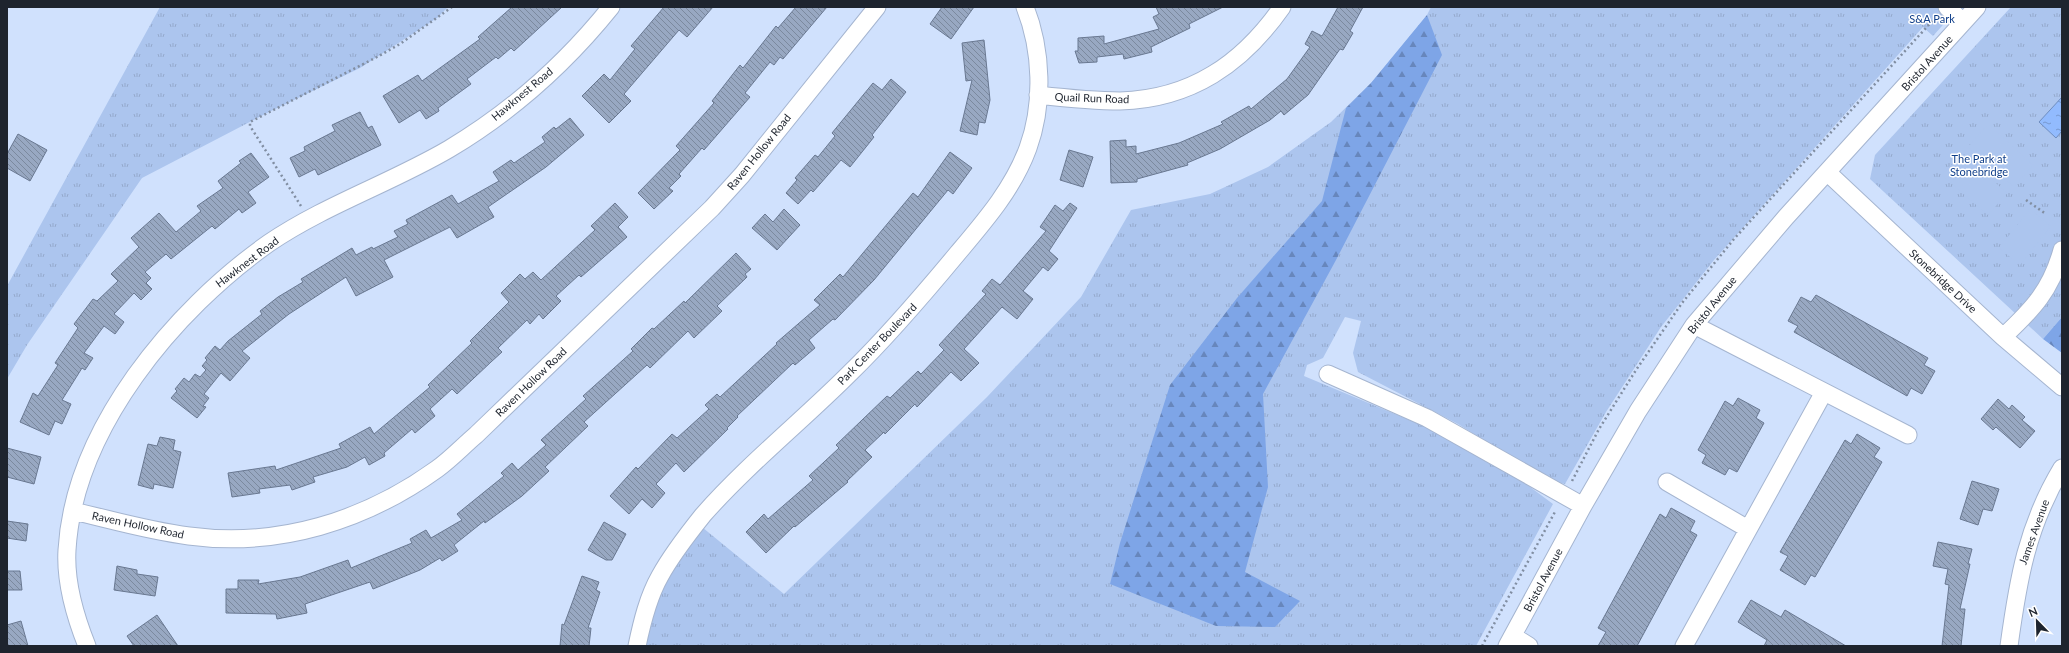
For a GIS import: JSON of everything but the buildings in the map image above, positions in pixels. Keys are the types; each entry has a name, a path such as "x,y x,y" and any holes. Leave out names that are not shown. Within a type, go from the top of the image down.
{"street":[{"name":"Hawknest Road","path":"87,646 72,599 67,573 67,549 73,510 79,486 107,422 126,390 154,350 184,316 215,285 242,263 278,238 309,220 449,149 480,129 544,78 576,46 611,7"},
{"name":"Raven Hollow Road","path":"73,510 158,532 224,539 258,538 293,533 331,524 369,510 402,492 438,468 476,435 712,208 742,175 877,7"},
{"name":"Park Center Boulevard","path":"637,646 643,622 659,577 686,536 703,515 885,338 1002,199 1028,148 1035,119 1038,95 1037,56 1030,20 1025,7"},
{"name":"Quail Run Road","path":"1038,95 1119,101 1155,97 1191,86 1225,67 1239,56 1265,32 1282,7"},
{"path":"1947,7 1963,22"},
{"name":"Bristol Avenue","path":"1510,641 1583,506 1638,411 1694,325 1781,223 1977,7"},
{"name":"Stonebridge Drive","path":"1827,172 2003,337 2062,387"},
{"path":"2003,337 2028,312 2050,284 2062,250"},
{"path":"1694,325 1908,435"},
{"path":"1328,374 1427,418 1583,506"},
{"path":"1684,646 1824,392"},
{"name":"James Avenue","path":"2009,646 2016,589 2025,552 2037,518 2062,468"},
{"path":"1667,482 1748,529"},
{"path":"1510,641 1530,646"}],"path":[{"path":"304,211 250,126 250,122 383,54 440,17 452,7"},
{"path":"2026,200 2046,214"}],"green space":[{"path":"160,7 448,7 437,18 360,68 269,112 142,178 27,345 7,379 7,286"},
{"name":"S&A Park","path":"1431,7 1959,7 1933,36 1923,27 1714,260 1661,327 1606,412 1565,484 1548,481 1458,424 1358,372 1353,353 1361,321 1345,317 1323,358 1307,365 1304,376 1433,430 1492,459 1553,504 1476,646 637,646 644,617 697,523 784,594 987,397 1081,297 1131,210 1210,194 1268,167 1331,122 1371,83 1427,15"},
{"name":"The Park at Stonebridge","path":"2011,7 2062,7 2062,317 2043,339 1870,179 1875,155"},
{"path":"1427,15 1442,55 1336,260 1263,394 1268,487 1245,572 1300,601 1275,627 1216,626 1110,584 1120,543 1170,385 1237,298 1322,201 1346,108 1371,83"},
{"path":"1988,124 2033,165 2014,187 1968,147"},
{"path":"1962,153 2007,193 1988,215 1942,175"},
{"path":"2030,209 2051,226 2020,265 1999,248"},
{"path":"2062,317 2062,353 2043,339"}],"water":[{"path":"2062,97 2062,131 2056,138 2039,122"}]}
